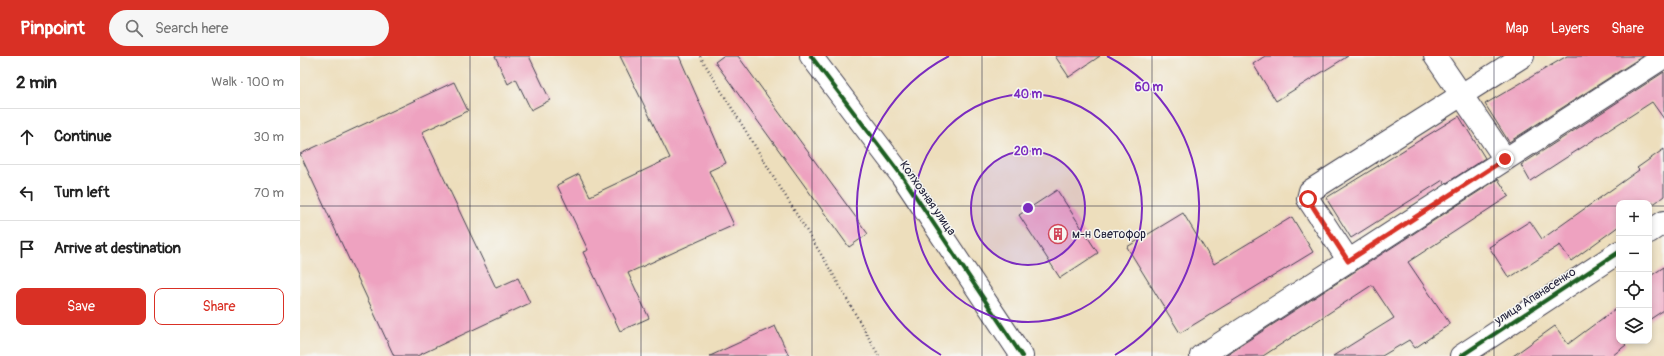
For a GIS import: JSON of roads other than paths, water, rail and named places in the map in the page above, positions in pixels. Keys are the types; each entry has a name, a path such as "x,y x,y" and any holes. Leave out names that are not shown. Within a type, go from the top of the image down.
{"street":[{"name":"Колхозная улица","path":"812,56 902,176 1022,356"},
{"path":"1435,56 1505,159"},
{"path":"1348,261 1308,199 1310,191 1523,56"},
{"path":"1201,356 1664,57"},
{"path":"1652,230 1664,222"},
{"name":"улица Апанасенко","path":"1461,356 1616,254"}],"place":[{"name":"м-н Светофор","path":"1058,234"}]}
